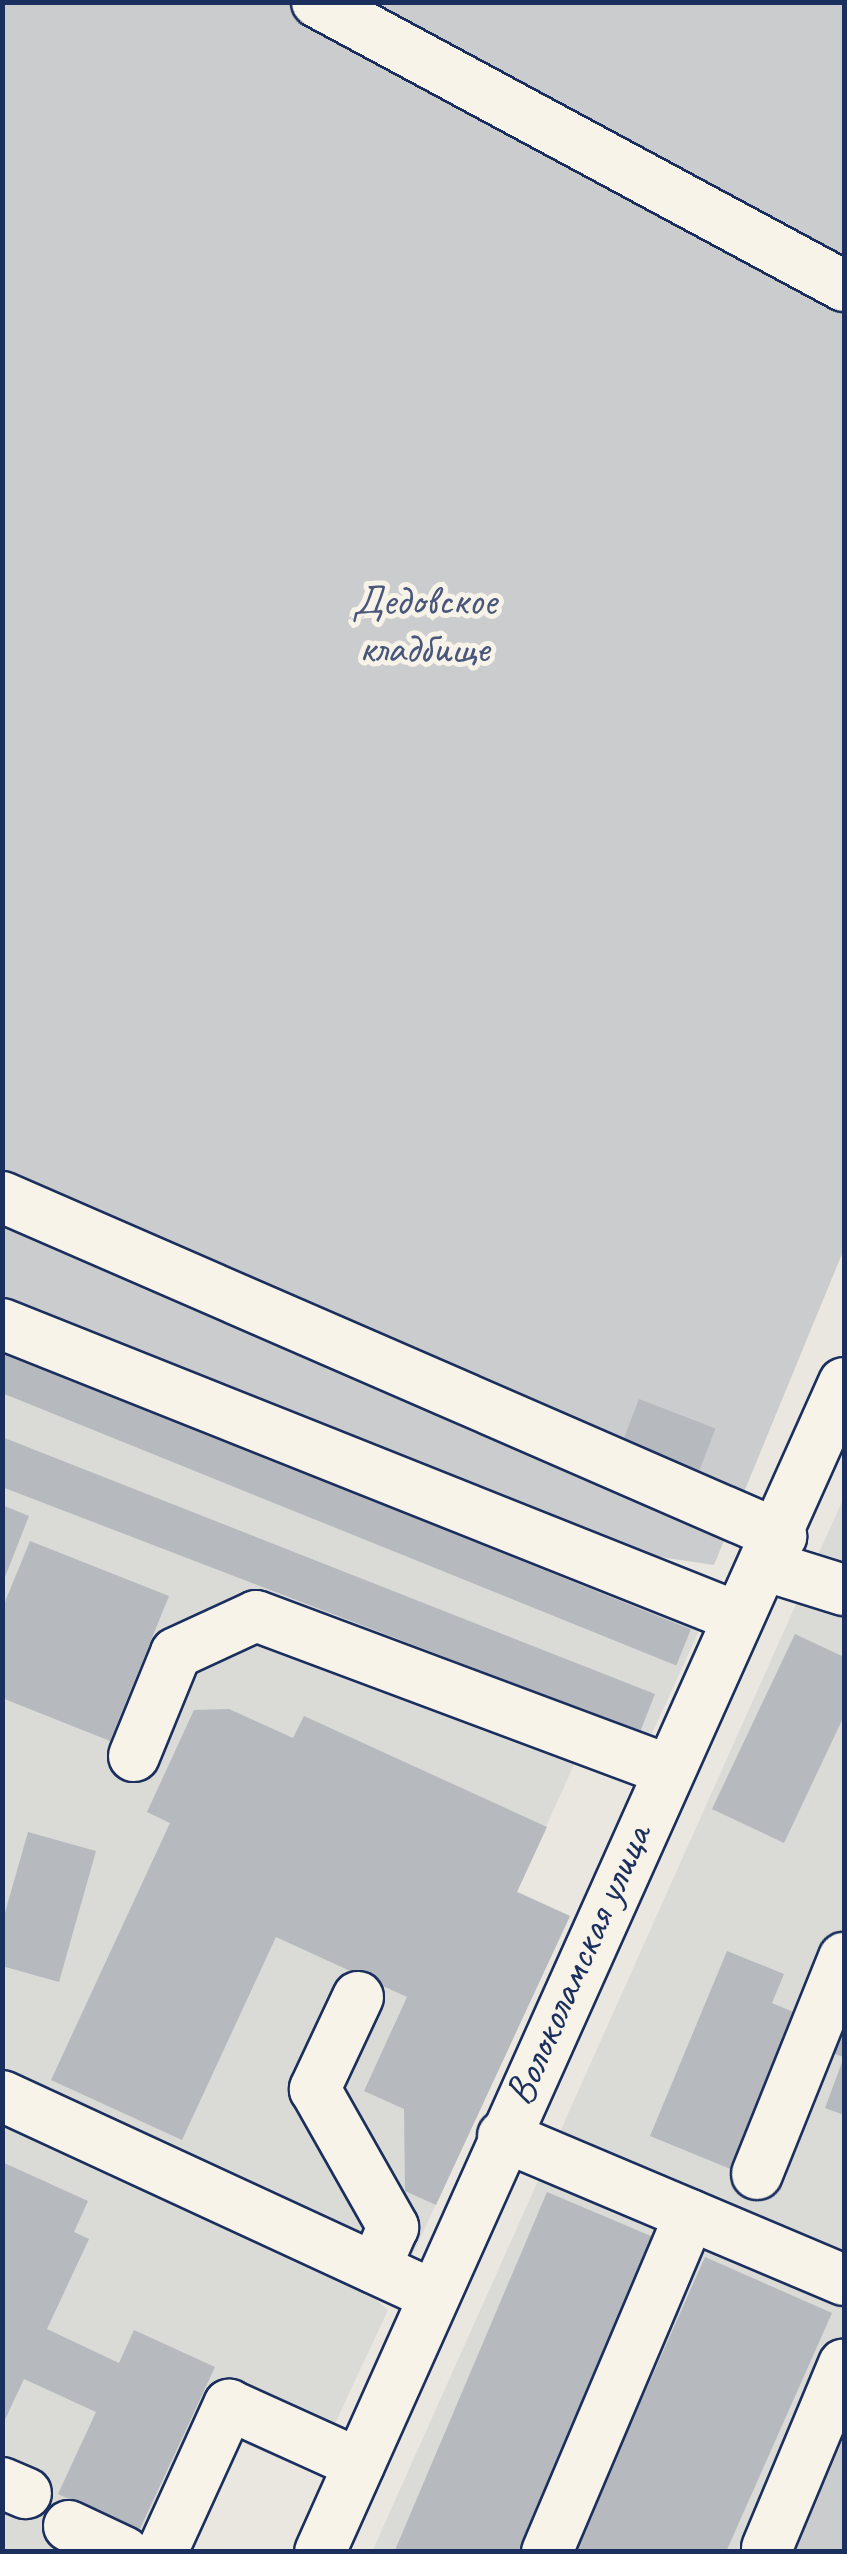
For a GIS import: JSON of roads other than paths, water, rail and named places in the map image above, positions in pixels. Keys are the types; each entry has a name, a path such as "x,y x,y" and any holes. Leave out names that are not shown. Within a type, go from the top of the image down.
{"street":[{"path":"317,2 844,286"},
{"path":"2,1196 772,1550 844,1590"},
{"path":"2,1324 737,1617"},
{"name":"Волоколамская улица","path":"320,2552 665,1769 772,1550 844,1383"},
{"path":"134,1756 176,1653 256,1616 665,1769"},
{"path":"757,2174 844,1958"},
{"path":"358,1998 315,2089 393,2227 375,2268"},
{"path":"2,2096 433,2295"},
{"path":"503,2136 844,2280"},
{"path":"547,2552 690,2215"},
{"path":"767,2548 844,2364"},
{"path":"162,2552 230,2405 358,2464"},
{"path":"69,2526 124,2552"}],"park label":[{"name":"Дедовское кладбище","path":"424,625"}]}
